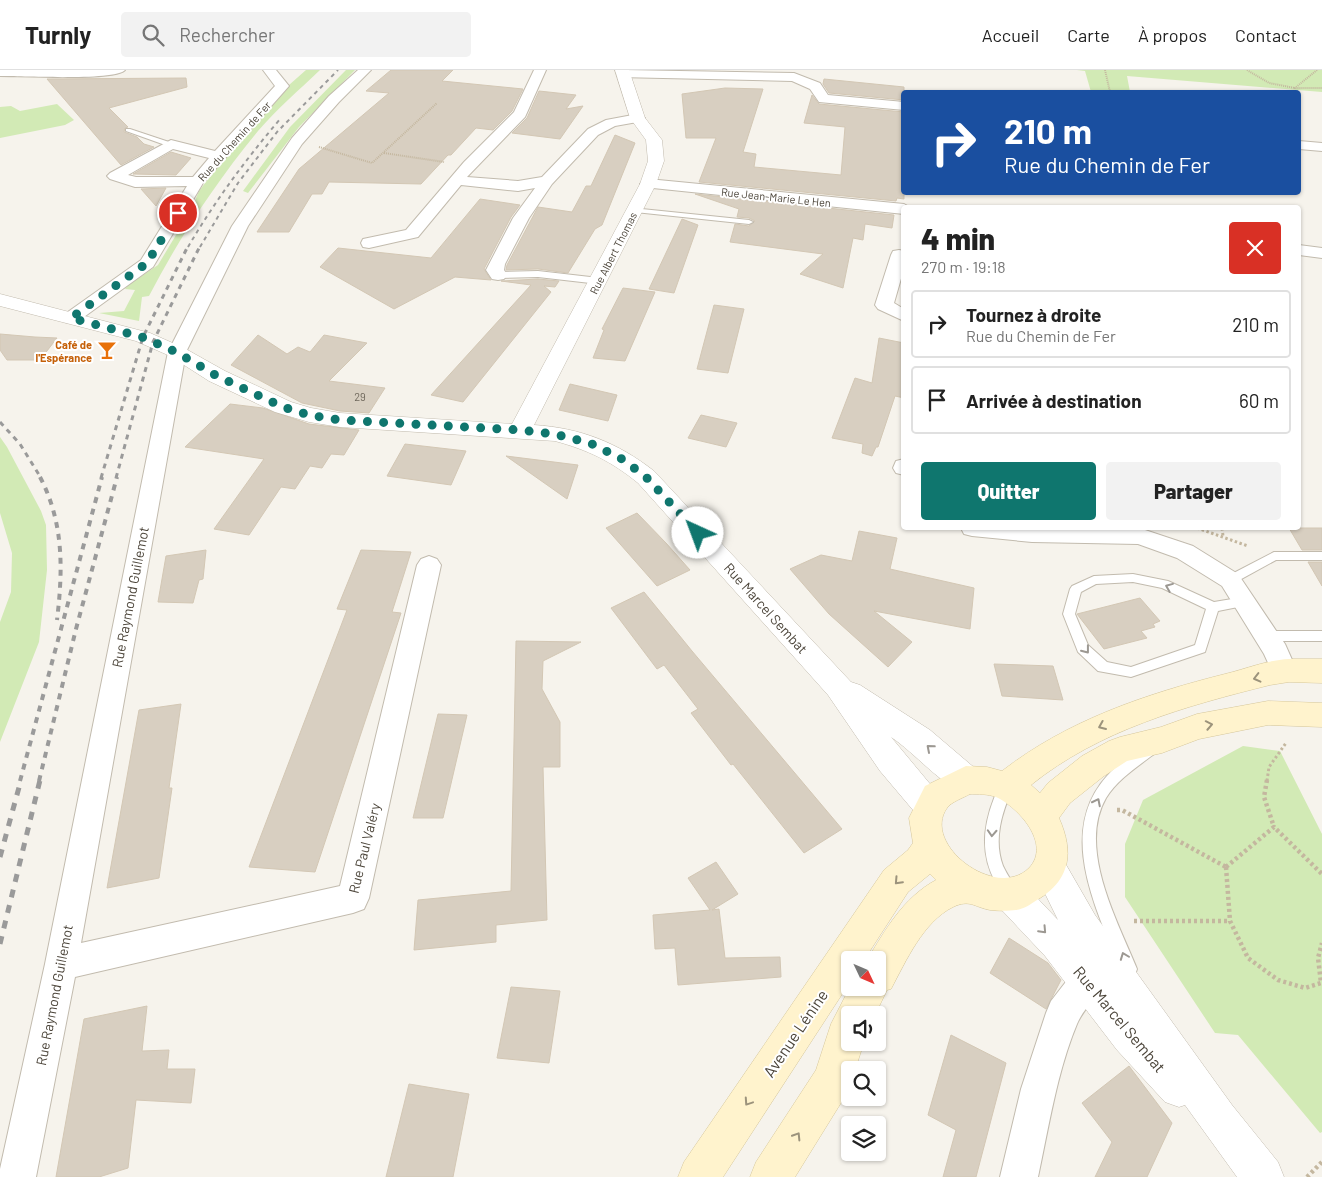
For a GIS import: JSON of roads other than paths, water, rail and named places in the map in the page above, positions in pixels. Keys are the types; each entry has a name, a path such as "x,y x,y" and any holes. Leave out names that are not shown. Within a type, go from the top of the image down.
{"main road":[{"path":"1006,787 1029,766 1088,732 1139,710 1188,694 1284,671 1322,672"},
{"path":"1268,713 1284,682 1284,671"},
{"path":"1042,818 1049,805 1059,793 1093,766 1120,750 1162,740 1197,727 1268,713 1322,715"},
{"path":"966,780 993,782 1006,787 1033,805 1050,834 1052,851 1049,867 1040,880 1027,889 1010,894 991,893 971,887 953,876 939,862 930,845 926,831 926,818 929,806 938,794 951,785 966,780"},
{"name":"Avenue Lénine","path":"699,1177 896,881 920,861 930,845"},
{"path":"886,963 910,925 926,906 948,892 971,887"},
{"path":"770,1177 830,1084 842,1051"}],"street":[{"path":"0,72 87,73 119,70"},
{"name":"Rue du Chemin de Fer","path":"71,318 147,263 197,182 218,156 282,86 269,70"},
{"name":"Rue Raymond Guillemot","path":"17,1177 61,964 176,352 240,226 297,141 334,99 365,70"},
{"path":"369,243 412,234 469,165 520,114 540,70"},
{"path":"623,72 794,77 815,86 824,99 901,106"},
{"name":"Rue Albert Thomas","path":"520,430 599,281 648,184 656,161 654,140 638,118 623,72"},
{"path":"498,276 495,270 505,248 521,218 547,181 593,132 611,123 638,118"},
{"path":"197,182 135,182 115,176 171,144 218,156"},
{"path":"1301,145 1322,147"},
{"path":"456,180 518,186 547,181"},
{"name":"Rue Jean-Marie Le Hen","path":"648,184 901,209"},
{"path":"1301,250 1322,253"},
{"path":"899,255 884,305 901,314"},
{"name":"Rue Marcel Sembat","path":"0,300 142,337 176,352 225,380 283,407 309,415 340,420 520,430 554,434 590,443 622,459 646,477 838,687 891,761 929,806"},
{"path":"992,530 1032,534 1138,536 1185,552 1230,580 1276,651 1284,671"},
{"name":"Rue Paul Valéry","path":"61,964 353,898 429,565"},
{"name":"Rue Marcel Sembat","path":"838,687 919,739 966,780"},
{"name":"Rue Marcel Sembat","path":"1049,867 1060,892 1082,930 1147,1018 1233,1142"},
{"name":"Rue Marcel Sembat","path":"1010,894 1087,982 1130,1037 1233,1142 1263,1177"},
{"path":"1019,1177 1040,1089 1063,1013 1087,982"}],"lane":[{"path":"128,130 171,144"},
{"path":"634,210 749,222"},
{"path":"498,276 538,274 599,281"},
{"path":"1230,580 1274,556 1322,556"},
{"path":"1213,607 1200,648 1131,672 1103,667 1083,648 1069,614 1076,589 1094,580 1133,578 1164,584 1213,607 1244,602"},
{"path":"1266,636 1322,636"},
{"path":"1147,1018 1111,921 1097,890 1090,860 1088,834 1092,813 1101,795 1114,778 1162,740"},
{"path":"1006,787 994,813 991,835 995,864 1010,894"}],"railway":[{"path":"200,247 238,183 277,132 338,70"},
{"path":"188,247 232,181 281,118"},
{"path":"101,478 143,337 188,246"},
{"path":"116,478 153,342 200,246"},
{"path":"0,422 20,444 41,478"},
{"path":"40,477 48,494 58,529 61,565 57,620"},
{"path":"20,781 102,477"},
{"path":"39,781 76,629 117,477"},
{"path":"0,857 21,780"},
{"path":"0,944 40,780"}],"place":[{"name":"Café de l'Espérance","path":"107,350"}]}
